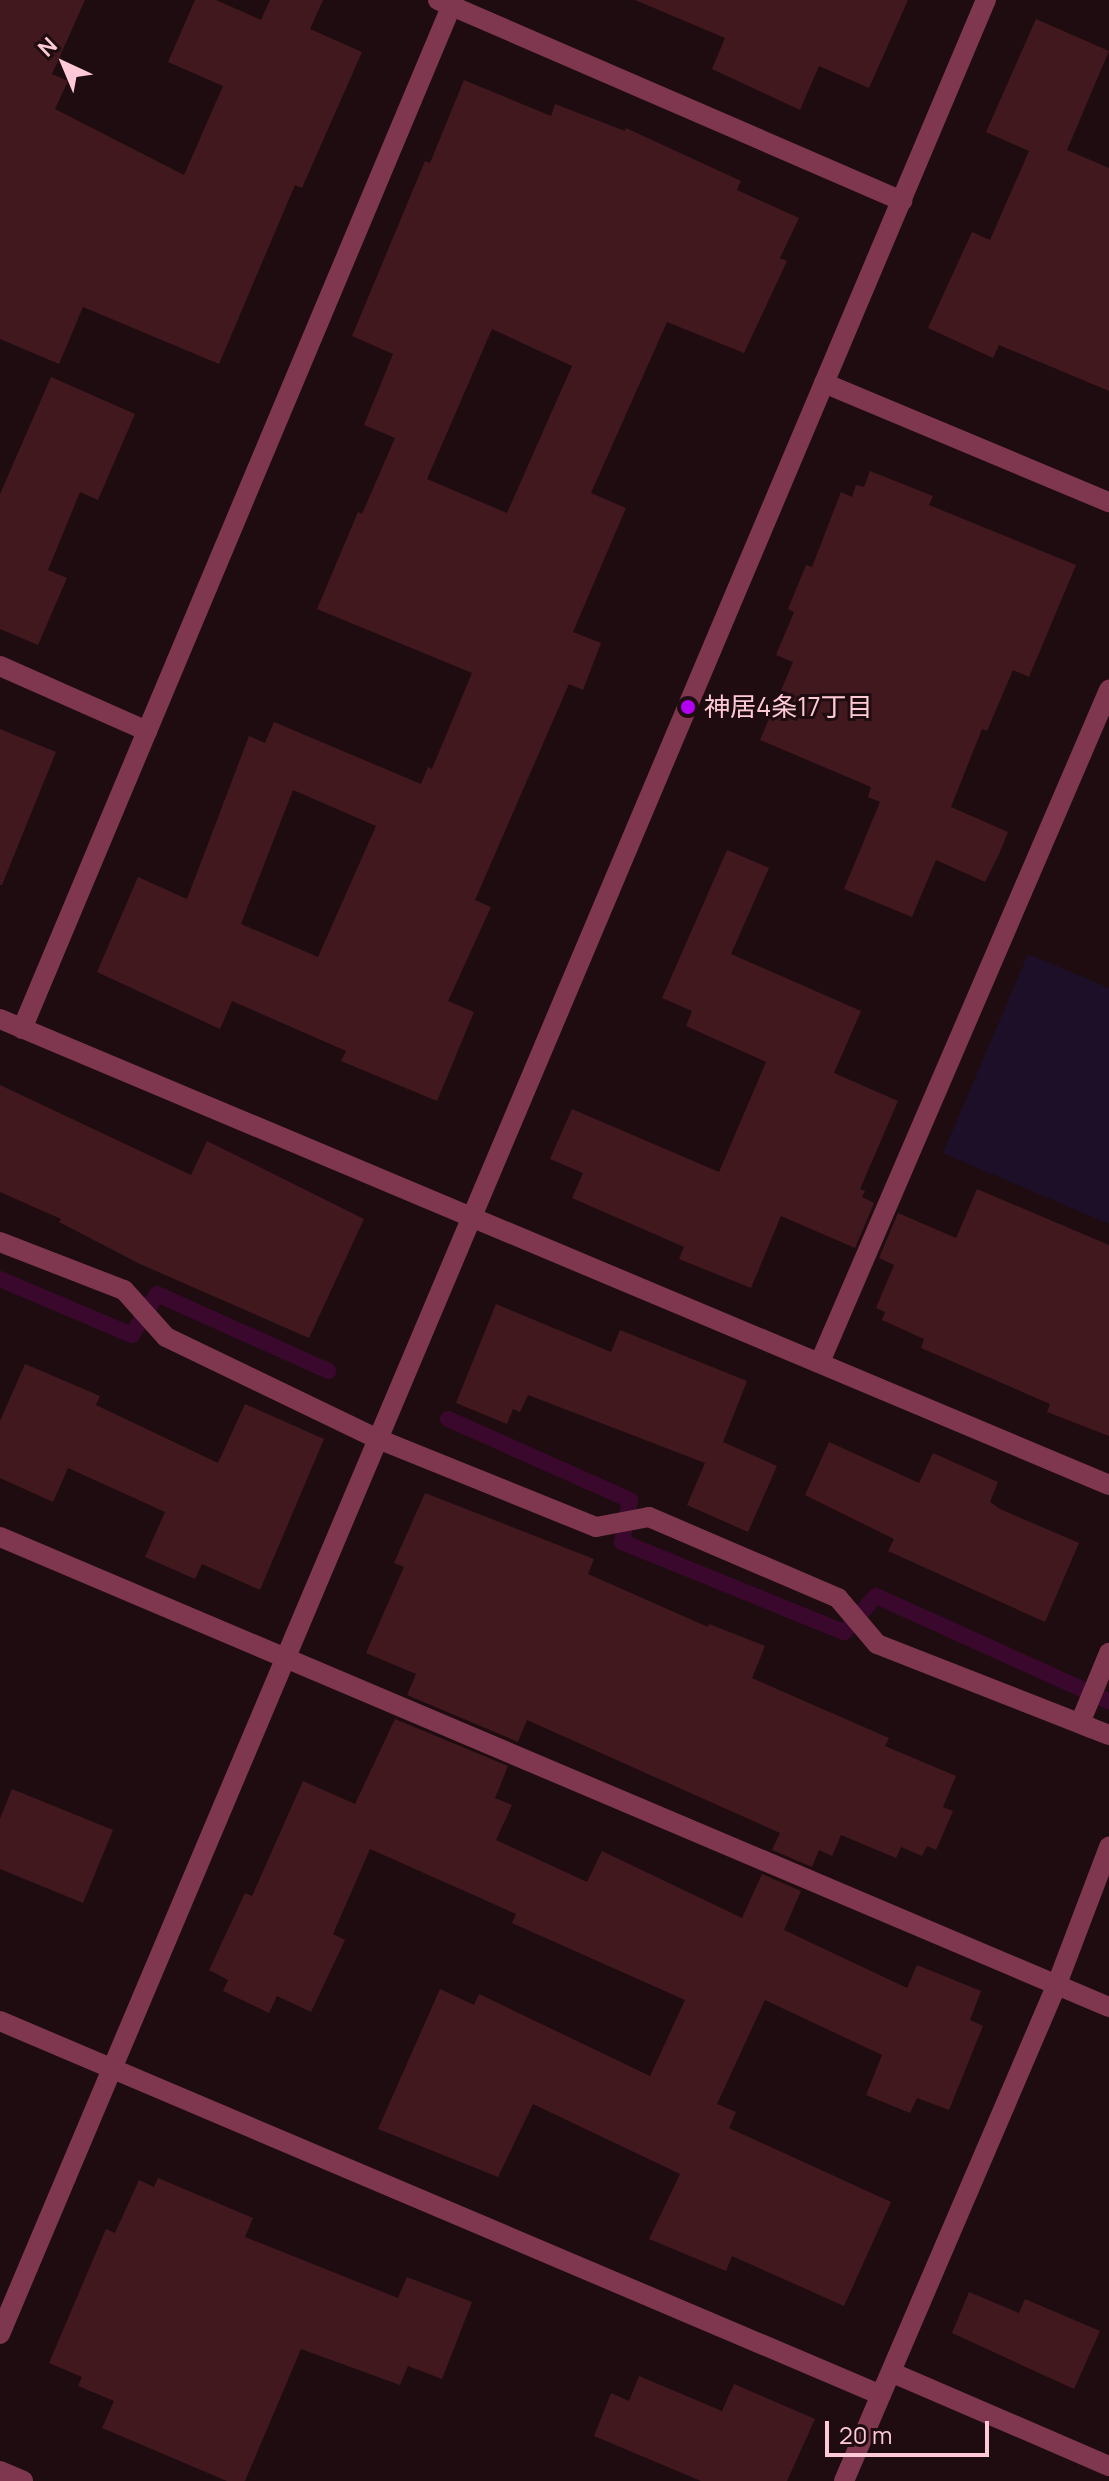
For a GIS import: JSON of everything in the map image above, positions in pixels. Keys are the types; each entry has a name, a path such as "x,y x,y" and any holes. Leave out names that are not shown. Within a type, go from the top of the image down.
{"street":[{"path":"0,2334 986,0"},
{"path":"22,1029 448,2 902,201"},
{"path":"824,383 1109,502"},
{"path":"0,666 147,731"},
{"path":"820,1362 1109,690"},
{"path":"0,1019 471,1220 820,1362 1109,1485"},
{"path":"0,1242 124,1290 166,1337 378,1439 596,1527 649,1517 838,1598 877,1644 1109,1735"},
{"path":"0,1537 1109,2007"},
{"path":"1080,1723 1109,1653"},
{"path":"844,2481 893,2373 1057,1984 1109,1847"},
{"path":"0,2021 881,2395"},
{"path":"893,2373 1109,2466"},
{"path":"0,2471 23,2481"}],"shaded area":[{"path":"1028,954 1109,988 1109,1224 943,1153"}],"building":[{"path":"0,0 85,0 52,74 68,81 55,109 184,175 223,86 168,62 195,0 216,0 261,20 270,0 323,0 310,29 362,52 302,188 295,185 219,364 83,307 59,364 0,339"},
{"path":"635,0 908,0 869,88 819,66 800,110 712,69 725,38"},
{"path":"1036,19 1109,51 1067,150 1109,168 1109,391 999,345 993,358 928,328 972,232 990,240 1029,151 986,132"},
{"path":"464,80 551,116 555,104 625,131 626,128 741,181 737,190 799,218 780,258 787,261 744,353 667,322 591,493 626,508 573,632 601,643 583,690 569,684 475,900 491,907 448,1001 474,1012 437,1101 341,1061 346,1051 232,1001 220,1029 97,972 138,877 187,899 249,736 265,743 274,722 421,784 428,767 432,769 472,673 317,609 358,512 362,514 395,438 364,425 393,354 352,336 425,161 430,163","holes":["492,329 572,366 507,513 427,479","293,790 376,826 318,957 241,924"]},
{"path":"51,377 135,414 98,500 80,492 48,570 67,578 38,645 0,629 0,494"},
{"path":"870,471 933,496 929,505 1076,565 1029,677 1013,670 987,731 982,729 951,807 1008,832 999,854 985,882 936,860 912,917 844,889 880,802 868,797 871,787 760,740 793,662 776,655 794,612 788,609 806,565 812,567 841,492 852,497 856,485 864,487"},
{"path":"0,729 56,752 2,885 0,885"},
{"path":"727,850 769,868 731,954 861,1011 834,1073 898,1101 860,1189 865,1191 862,1197 874,1203 855,1248 781,1216 751,1288 679,1259 684,1247 572,1198 583,1173 550,1159 572,1109 719,1172 766,1062 686,1026 692,1011 662,998"},
{"path":"0,1085 191,1175 207,1141 364,1219 309,1338 140,1264 59,1222 61,1219 0,1192"},
{"path":"977,1189 1109,1245 1109,1436 1047,1412 1050,1404 921,1348 924,1339 882,1320 885,1312 876,1308 894,1265 879,1258 898,1213 956,1238"},
{"path":"496,1304 611,1352 620,1330 747,1381 723,1442 777,1466 748,1532 687,1505 705,1463 528,1395 520,1412 513,1409 507,1424 456,1403"},
{"path":"25,1364 100,1396 96,1405 218,1463 245,1404 324,1439 260,1590 202,1564 195,1579 145,1557 165,1512 68,1468 53,1502 0,1478 0,1421"},
{"path":"829,1442 919,1483 933,1453 998,1482 990,1502 1000,1509 1079,1543 1045,1622 888,1551 894,1539 805,1495"},
{"path":"425,1493 594,1559 588,1574 708,1627 709,1624 765,1646 752,1678 889,1738 885,1746 956,1776 943,1807 953,1811 936,1850 927,1846 922,1856 901,1847 896,1858 841,1835 832,1856 819,1850 812,1867 772,1850 780,1833 527,1720 518,1742 407,1695 416,1674 366,1653 404,1567 394,1563"},
{"path":"395,1719 508,1766 495,1798 512,1805 496,1840 587,1882 602,1851 742,1918 762,1874 801,1891 784,1930 907,1988 917,1965 981,1991 970,2020 983,2026 949,2110 917,2098 910,2113 866,2095 882,2055 765,2000 717,2104 736,2112 729,2128 891,2202 844,2306 732,2256 726,2271 649,2239 680,2174 533,2104 498,2177 378,2129 440,1989 474,2005 479,1994 650,2076 685,2000 512,1923 516,1914 370,1849 333,1934 345,1940 311,2012 277,1996 269,2013 223,1991 228,1980 209,1970 245,1893 252,1896 303,1781 355,1804"},
{"path":"12,1789 113,1830 83,1903 0,1869 0,1819"},
{"path":"158,2178 253,2218 245,2237 398,2298 407,2277 472,2302 442,2379 408,2366 400,2385 301,2349 245,2481 227,2481 102,2428 114,2401 78,2386 82,2377 49,2363 106,2229 115,2233 139,2180 154,2187"},
{"path":"969,2292 1019,2313 1025,2299 1100,2331 1074,2389 952,2333"},
{"path":"639,2376 722,2411 734,2384 815,2419 787,2481 701,2481 594,2436 611,2393 629,2401"}],"waterway":[{"path":"0,1279 132,1335 157,1294 328,1371"},
{"path":"448,1419 630,1500 622,1542 844,1632 876,1596 1109,1701"}],"place":[{"name":"神居4条17丁目","path":"688,707"}]}
